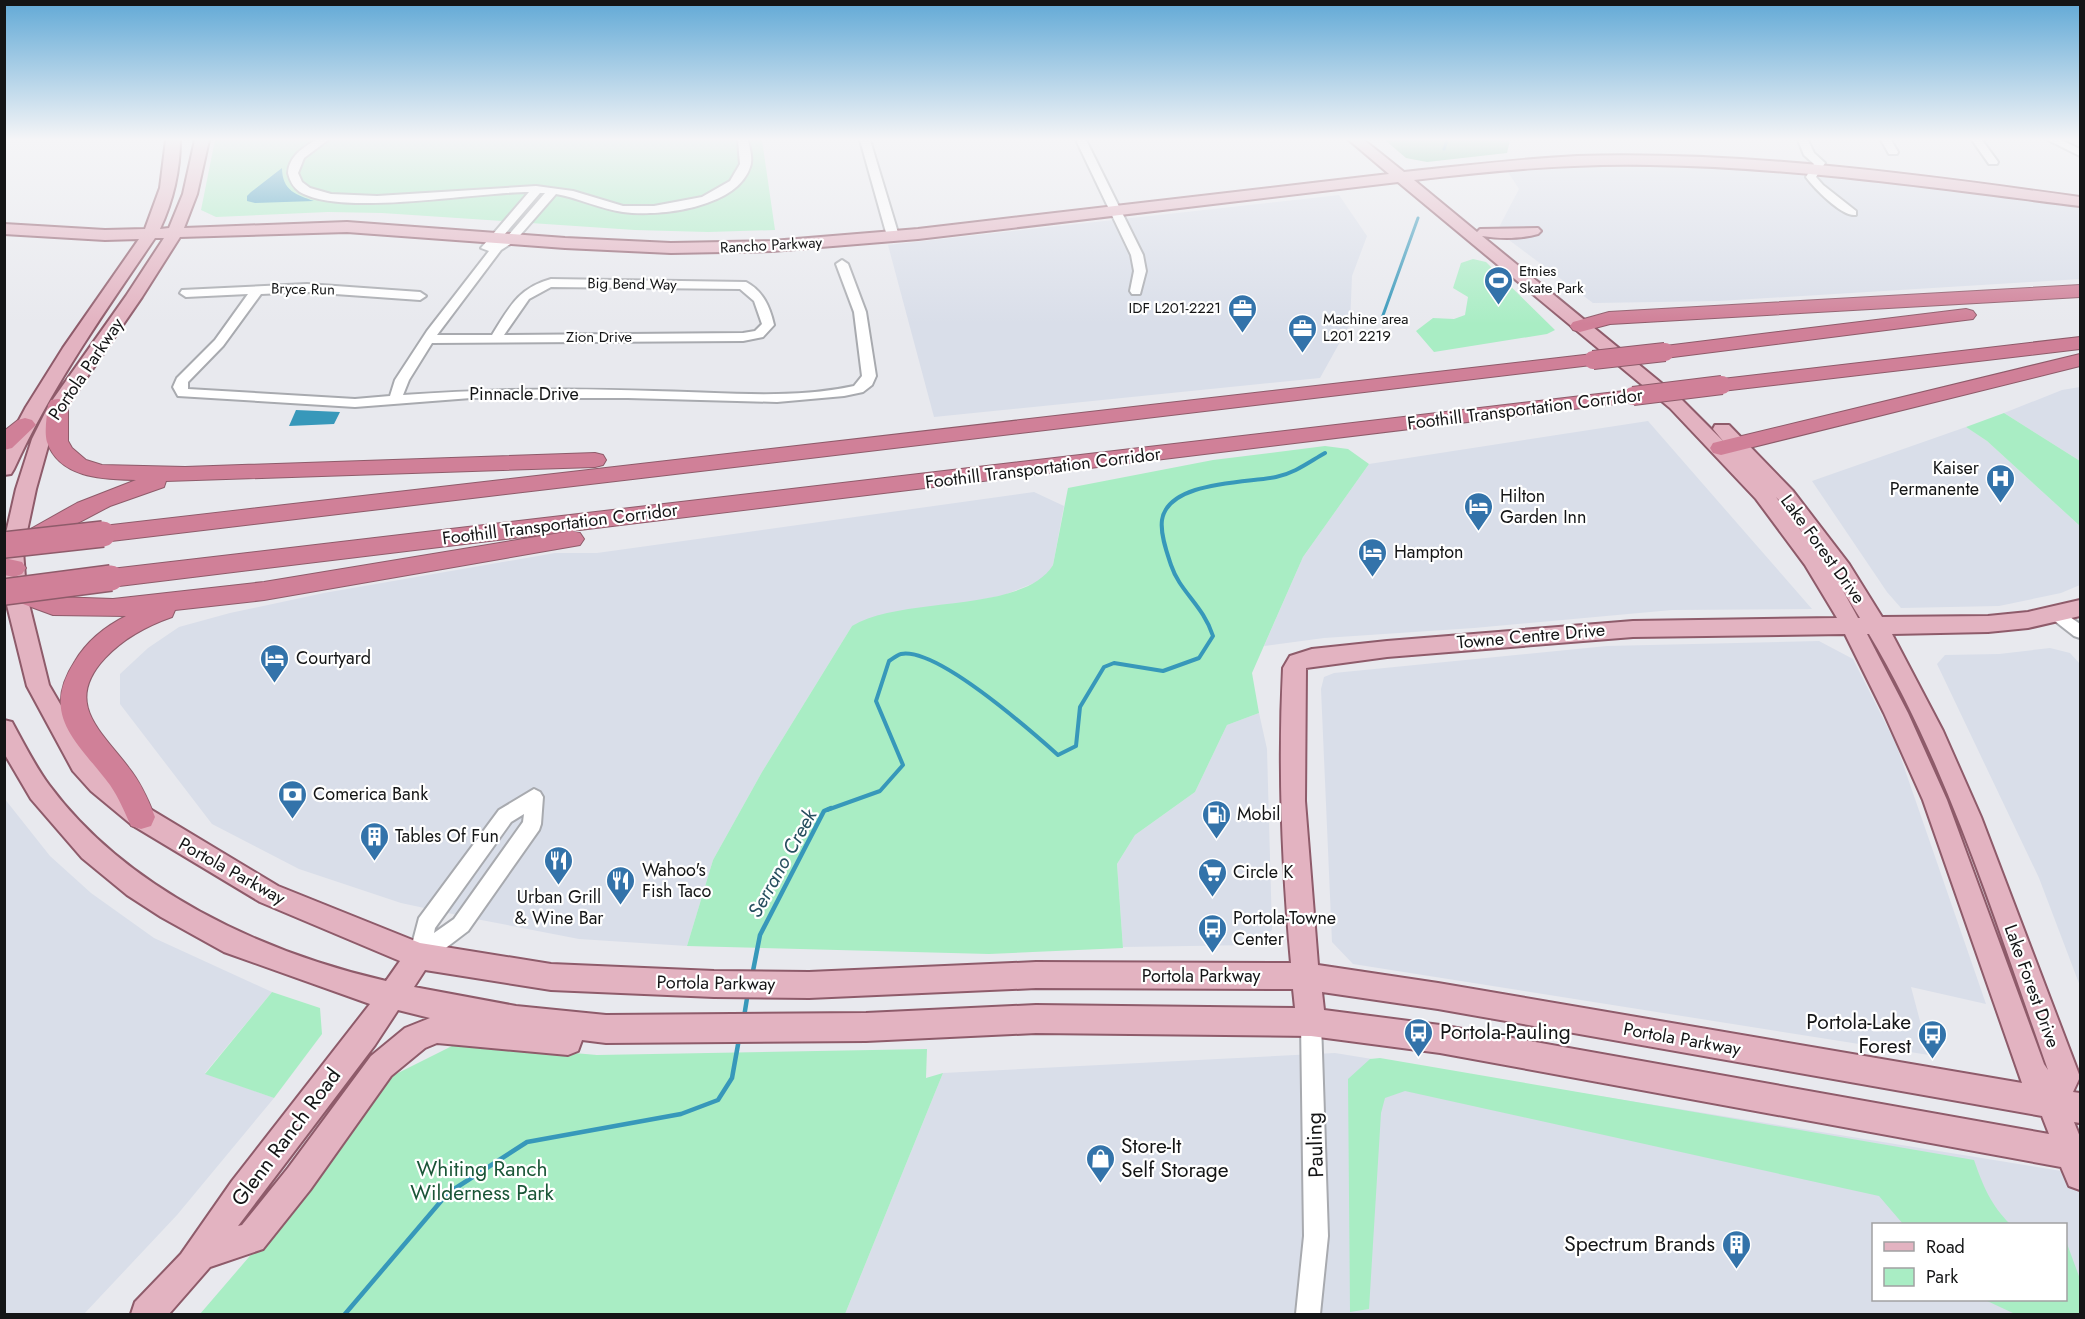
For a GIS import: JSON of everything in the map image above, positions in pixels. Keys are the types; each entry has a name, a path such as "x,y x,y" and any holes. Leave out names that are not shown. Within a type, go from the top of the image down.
{"highway":[{"path":"1589,324 1609,318 2080,291"},
{"path":"8,570 103,534 1665,352 2080,301"},
{"name":"Foothill Transportation Corridor","path":"8,570 111,578 2080,343"},
{"path":"1729,446 2080,360"},
{"path":"58,405 57,441 69,459 78,465 102,472 185,474 433,464 568,462 753,451 796,453"},
{"path":"4,443 25,424"},
{"path":"8,570 58,521 123,490 185,474"},
{"path":"141,817 139,806 72,710 71,695 76,680 98,649 112,636 132,623 178,607 264,591 901,484"},
{"path":"8,570 56,606 113,608 264,591"}],"main road":[{"name":"Portola Parkway","path":"4,469 25,424 150,234 163,202"},
{"name":"Portola Parkway","path":"188,202 176,232 134,297 58,405 38,449 26,489 8,570 38,686 82,764 100,784 141,817 269,894 420,956 550,977 714,984 809,985 1035,975 1305,976 1449,998 2066,1106"},
{"path":"190,202 195,217 199,219 271,221"},
{"name":"Rancho Parkway","path":"176,232 196,225 363,219 659,248 721,248 891,232 1162,202"},
{"name":"Lake Forest Drive","path":"1438,202 1589,324"},
{"name":"Lake Forest Drive","path":"1442,202 1504,248 1676,404 1782,491 1856,591 1864,626 1896,713 1935,800 2031,1072 2066,1106 2078,1161"},
{"name":"Rancho Parkway","path":"4,229 38,229 78,235 347,227 508,234"},
{"path":"1485,232 1504,234 1533,231 1512,240 1504,248"},
{"name":"Towne Centre Drive","path":"1305,976 1296,880 1291,726 1294,668 1298,662 1312,658 1387,649 1571,632 1633,628 1989,624 2028,620 2080,608"},
{"path":"4,729 29,775 62,819 91,850 136,887 170,909 234,943 355,987 432,1005 516,1020 606,1029 866,1028 1036,1019 1311,1022 1440,1039 2078,1161"},
{"name":"Glenn Ranch Road","path":"147,1314 198,1256 243,1192 394,995 420,956"},
{"name":"Pauling","path":"1305,976 1311,1022"},
{"path":"198,1256 252,1238 299,1179 381,1066 415,1038 436,1029 577,1041 606,1029"}],"street":[{"path":"508,234 529,202"},
{"path":"395,400 402,380 454,297 508,234 542,202"},
{"path":"598,202 621,209 655,210 697,202"},
{"path":"882,202 891,232"},
{"path":"1111,202 1139,263 1136,291"},
{"path":"1841,202 1852,213"},
{"name":"Pinnacle Drive","path":"258,289 219,343 183,381 180,389 192,395 339,402 395,400 455,394 794,398 847,392 858,389 867,382 868,368 860,312 842,264"},
{"name":"Big Bend Way","path":"496,338 526,292 535,286 551,283 742,285 756,295 765,313 768,327"},
{"name":"Bryce Run","path":"186,293 258,289 331,289 420,296"},
{"name":"Zion Drive","path":"430,335 496,338 740,337 759,334 768,327"},
{"path":"2057,614 2080,632"},
{"path":"534,797 532,824 461,925 420,956 426,924 505,816 534,797"},
{"name":"Pauling","path":"1308,1314 1316,1236 1311,1022"}],"shaded area":[{"path":"1280,202 1343,202 1367,236 1352,276 1350,324 1320,378 934,417 888,245"},
{"path":"1512,202 2050,202 2080,205 2080,279 1719,301 1593,303 1497,231"},
{"path":"2080,387 2080,461 2004,413 2062,390"},
{"path":"1648,421 1812,609 1672,610 1474,628 1324,638 1264,646 1303,557 1369,464"},
{"path":"1966,427 1987,441 2080,526 2080,585 2061,593 1999,606 1901,608 1887,592 1812,481"},
{"path":"1034,492 1064,506 1053,565 1047,575 1039,581 1004,595 852,626 762,772 713,860 687,946 579,939 476,919 401,903 299,869 212,824 120,704 120,674 148,648 179,627 230,613 324,593 555,553 597,553"},
{"path":"1819,641 1853,659 1896,744 1986,1004 1911,987 1929,1055 1353,964 1332,942 1321,689 1324,677 1334,673 1607,646"},
{"path":"2050,648 2070,653 2080,664 2080,986 2039,878 1937,664 1945,655 1999,654"},
{"path":"1259,713 1267,749 1272,930 1255,945 1123,947 1117,864 1135,835 1195,792 1227,725"},
{"path":"4,798 50,856 91,893 154,938 272,992 205,1073 274,1098 177,1215 84,1314 5,1314"},
{"path":"1335,1053 2080,1174 2080,1314 845,1314 943,1073"}],"green space":[{"path":"203,202 771,202 775,230 708,232 635,230 382,213 328,212 216,217 201,210"},
{"name":"Etnies Skate Park","path":"1473,259 1486,262 1555,330 1547,334 1434,352 1416,331 1433,318 1454,319 1465,315 1468,297 1453,288 1461,263"},
{"path":"2004,413 2080,461 2080,526 1987,441 1966,427"},
{"path":"1325,446 1348,449 1369,464 1303,557 1252,673 1259,713 1227,725 1195,792 1135,835 1117,864 1123,948 989,954 687,946 713,860 762,772 852,626 874,616 900,610 989,598 1016,591 1038,580 1053,565 1068,488 1213,460"},
{"path":"272,992 320,1008 322,1034 274,1098 205,1074"},
{"name":"Whiting Ranch Wilderness Park","path":"458,1043 597,1055 927,1049 926,1078 943,1073 845,1314 200,1314 261,1243 382,1081"},
{"path":"1380,1058 1974,1160 1988,1195 2009,1223 1902,1223 1879,1196 1405,1091 1385,1098 1381,1113 1369,1309 1350,1312 1348,1079 1370,1059"},
{"path":"2067,1244 2080,1279 2080,1314 2015,1314 1987,1301 2067,1301"}],"water":[{"path":"249,202 298,202 255,203"},
{"path":"296,410 340,412 334,424 289,426"}],"waterway":[{"name":"Serrano Creek","path":"1382,318 1418,218"},
{"name":"Serrano Creek","path":"827,810 880,791 903,765 876,701 889,661 901,654 917,655 937,663 959,677 1006,711 1058,755 1076,746 1080,707 1104,667 1114,663 1163,671 1199,658 1213,636 1209,625 1180,583 1171,565 1162,531 1162,520 1167,507 1178,498 1210,486 1276,477 1289,473 1325,453"},
{"name":"Serrano Creek","path":"752,976 760,935 824,811 831,808"},
{"name":"Serrano Creek","path":"744,1017 748,992"},
{"name":"Serrano Creek","path":"345,1314 448,1193 527,1142 681,1114 718,1100 732,1078 739,1039"}],"place":[{"name":"Etnies Skate Park","path":"1498,306"},
{"name":"IDF L201-2221","path":"1242,334"},
{"name":"Machine area L201 2219","path":"1302,354"},
{"name":"Kaiser Permanente","path":"2000,504"},
{"name":"Hilton Garden Inn","path":"1479,532"},
{"name":"Hampton","path":"1373,578"},
{"name":"Courtyard","path":"275,684"},
{"name":"Comerica Bank","path":"292,820"},
{"name":"Mobil","path":"1216,840"},
{"name":"Tables Of Fun","path":"374,862"},
{"name":"Urban Grill & Wine Bar","path":"559,886"},
{"name":"Circle K","path":"1212,898"},
{"name":"Wahoo's Fish Taco","path":"621,906"},
{"name":"Portola-Towne Center","path":"1212,954"},
{"name":"Portola-Pauling","path":"1419,1058"},
{"name":"Portola-Lake Forest","path":"1932,1060"},
{"name":"Store-It Self Storage","path":"1100,1184"},
{"name":"Spectrum Brands","path":"1736,1270"}]}
